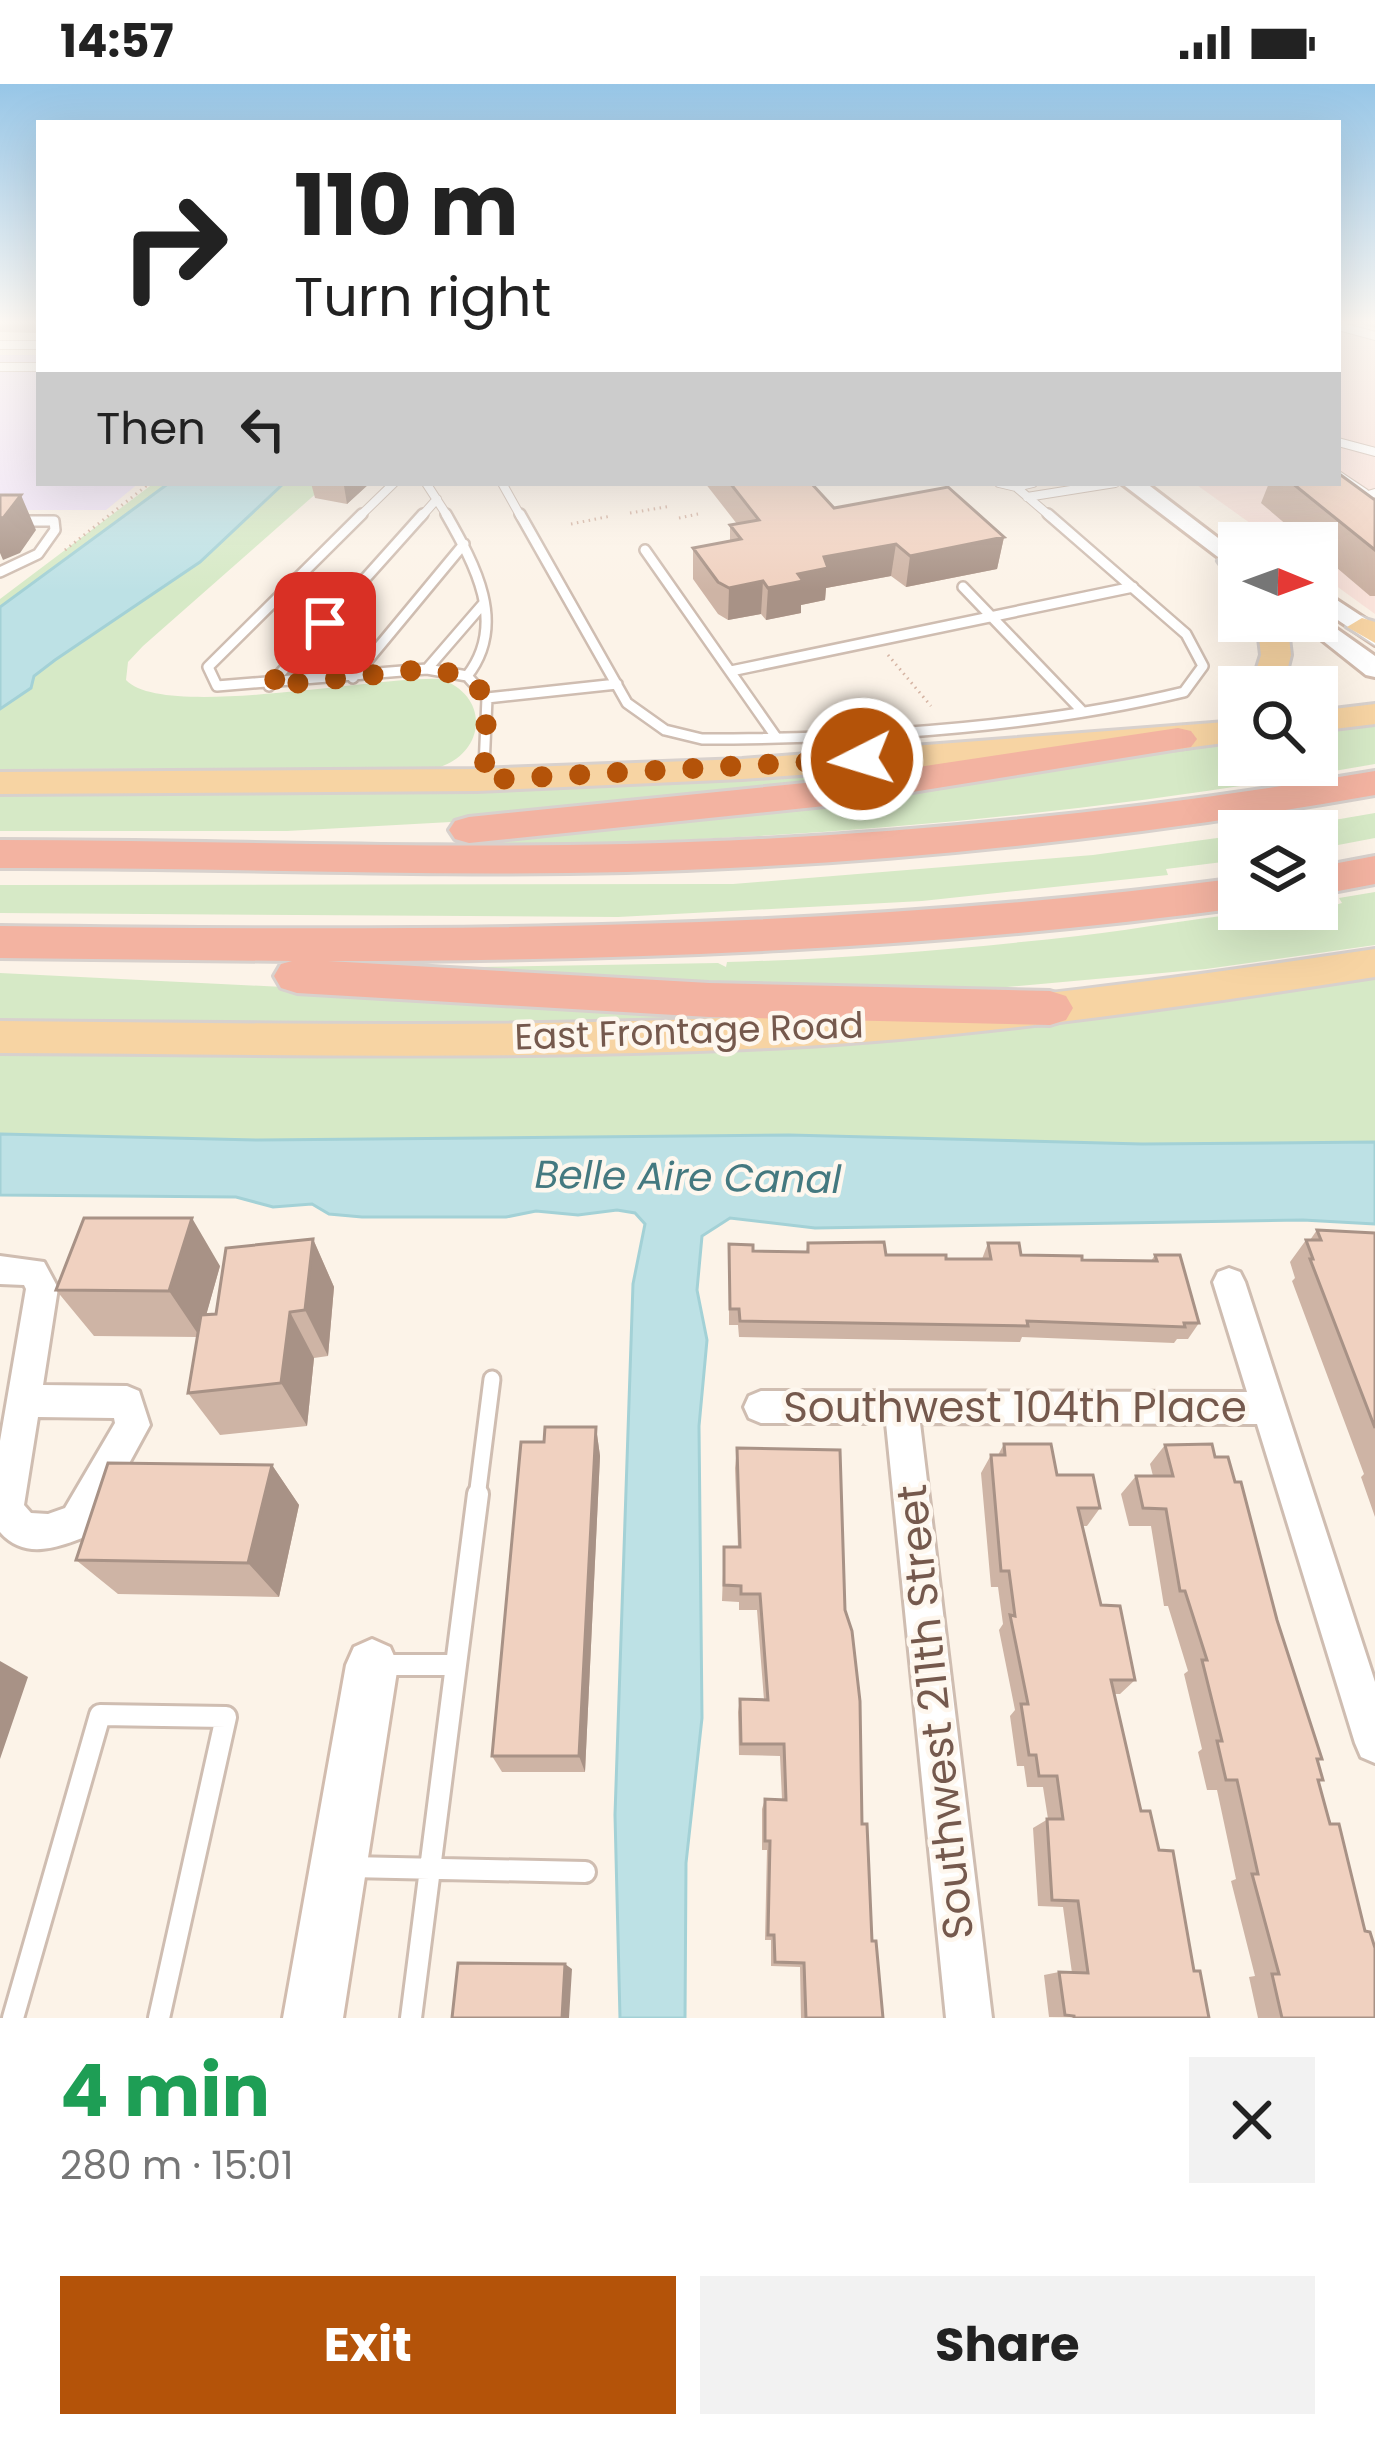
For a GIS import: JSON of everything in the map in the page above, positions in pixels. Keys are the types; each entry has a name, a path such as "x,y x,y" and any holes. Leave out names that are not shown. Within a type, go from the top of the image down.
{"highway":[{"path":"6,854 393,836 731,808 987,775 1178,740"},
{"path":"6,854 625,859 799,851 1132,822 1375,783"},
{"path":"1338,877 1375,870"},
{"path":"0,942 595,948 940,928 1218,895"},
{"path":"0,954 709,1000 1049,1008"}],"main road":[{"path":"1136,486 1218,545"},
{"path":"1170,486 1218,538"},
{"path":"1338,609 1371,633"},
{"path":"1338,642 1375,670"},
{"path":"1338,718 1375,714"},
{"path":"943,752 1140,726 1218,724"},
{"path":"0,783 484,780 742,769 943,752 1178,740 1218,728"},
{"name":"East Frontage Road","path":"0,1036 618,1038 790,1031 1049,1008 1375,963"},
{"path":"313,2018 371,1665"}],"street":[{"path":"0,1270 33,1272 42,1288 24,1401"},
{"path":"1229,1282 1375,1743"},
{"name":"Southwest 211th Street","path":"902,1406 969,2018"},
{"name":"Southwest 104th Place","path":"761,1407 1269,1408"}],"lane":[{"path":"1341,443 1375,452"},
{"path":"1341,477 1370,493"},
{"path":"391,486 208,667 217,686 269,686 427,669 467,676 487,698 484,780"},
{"path":"428,486 464,544 484,603 487,641 467,676"},
{"path":"504,486 616,684 634,711 665,730 714,740 776,737 1083,712 1165,700 1184,692 1203,666 1186,634 1018,486"},
{"path":"1027,496 1094,486"},
{"path":"1057,522 1056,504 1066,490"},
{"path":"1370,493 1354,496 1351,505 1375,519"},
{"path":"269,686 436,499"},
{"path":"0,521 54,521 55,530 38,554 0,572"},
{"path":"352,678 464,544"},
{"path":"645,550 776,737"},
{"path":"963,587 1083,712"},
{"path":"731,671 1133,587"},
{"path":"427,669 484,603"},
{"path":"487,698 616,684"},
{"path":"411,2018 492,1379"},
{"path":"371,1665 456,1664"},
{"path":"14,2018 100,1715 226,1717 159,2018"},
{"path":"338,1867 585,1872"}],"path":[{"path":"54,557 146,486"},
{"path":"630,513 671,506"},
{"path":"679,518 698,514"},
{"path":"571,524 611,516"},
{"path":"880,646 931,706"}],"shaded area":[{"path":"0,410 36,410 36,486 135,486 106,510 0,510"},
{"path":"1341,410 1375,410 1375,614 1338,587 1338,522 1249,522 1198,486 1341,486"}],"green space":[{"path":"150,486 165,486 0,607 0,599"},
{"path":"281,486 325,486 143,646 128,662 126,680 148,691 225,696 440,679 456,687 474,710 476,724 466,750 437,768 0,769 0,709 26,692 34,676 55,660 200,562"},
{"path":"1375,722 1375,764 1338,770 1338,727"},
{"path":"1218,745 1218,786 1238,786 1045,812 822,832 490,844 491,835 919,790"},
{"path":"1055,754 578,815 287,831 0,831 0,796 322,792"},
{"path":"1375,813 1375,838 1338,845 1338,819"},
{"path":"1218,838 1218,863 1166,869 1168,875 922,901 618,917 0,913 0,885 733,884 1093,855"},
{"path":"1375,892 1375,945 1206,969 929,994 360,969 718,963 726,967 727,962 1078,936 1218,916 1218,930 1338,930 1339,898"},
{"path":"0,973 830,1014 621,1024 0,1025"},
{"path":"1375,979 1375,1142 1142,1144 789,1135 259,1140 0,1134 0,1048 1007,1025 1239,1000"}],"water":[{"path":"165,486 281,486 200,562 55,660 34,676 31,688 0,709 0,607"},
{"name":"Belle Aire Canal","path":"0,1134 259,1140 789,1135 1142,1144 1375,1142 1375,1224 1303,1220 815,1228 730,1218 702,1236 697,1290 707,1340 699,1426 702,1718 686,1863 685,2018 620,2018 615,1815 633,1284 645,1224 635,1213 617,1210 578,1215 536,1211 506,1217 362,1217 329,1214 312,1204 273,1207 236,1197 0,1195"}],"building":[{"path":"1341,475 1375,500 1375,550 1296,486 1341,486"},
{"path":"732,486 814,486 834,508 948,487 1004,537 910,556 896,544 824,557 828,568 798,574 803,581 768,588 763,581 729,588 718,582 693,548 741,539 730,525 759,520"},
{"path":"0,495 21,495 0,519"},
{"path":"84,1218 192,1218 169,1291 56,1290"},
{"path":"1317,1230 1375,1233 1375,1428 1310,1259 1306,1240 1321,1240"},
{"path":"313,1239 305,1310 290,1312 281,1383 188,1393 201,1315 216,1314 226,1248"},
{"path":"884,1242 886,1255 946,1255 946,1259 991,1259 988,1243 1019,1243 1021,1255 1082,1256 1082,1260 1157,1261 1155,1255 1180,1255 1199,1323 1184,1323 1185,1327 1027,1321 1028,1326 740,1321 739,1309 730,1309 729,1244 753,1245 753,1251 808,1252 808,1243"},
{"path":"545,1427 596,1427 579,1756 492,1756 521,1442 544,1442"},
{"path":"1004,1444 1051,1444 1057,1475 1093,1475 1100,1508 1078,1508 1101,1605 1120,1606 1135,1680 1111,1680 1141,1811 1150,1811 1159,1850 1173,1851 1194,1971 1200,1971 1209,2018 1065,2015 1059,1972 1088,1973 1078,1901 1052,1900 1047,1819 1063,1819 1057,1776 1039,1776 1036,1755 1029,1755 1021,1704 1028,1704 1010,1615 1015,1616 1009,1571 1001,1571 991,1455 1005,1455"},
{"path":"1212,1444 1215,1457 1228,1457 1235,1482 1241,1482 1277,1620 1322,1759 1317,1759 1323,1780 1318,1780 1330,1824 1339,1824 1365,1931 1370,1932 1375,1948 1375,2018 1282,2018 1272,1974 1279,1974 1252,1874 1258,1874 1237,1780 1226,1780 1217,1741 1222,1741 1202,1660 1207,1660 1185,1591 1180,1591 1166,1509 1143,1508 1136,1476 1173,1476 1165,1445"},
{"path":"737,1448 840,1450 845,1610 860,1701 862,1824 867,1824 872,1941 876,1941 883,2018 806,2018 804,1963 775,1962 774,1935 768,1935 770,1841 765,1841 765,1799 786,1800 784,1744 741,1744 740,1699 768,1700 760,1594 741,1594 741,1586 724,1585 724,1547 740,1547"},
{"path":"108,1463 272,1465 248,1563 76,1560"},
{"path":"458,1963 565,1964 562,2018 452,2018"}],"route":[{"path":"325,623 269,686 427,669 467,676 487,698 484,780 862,759"}]}
